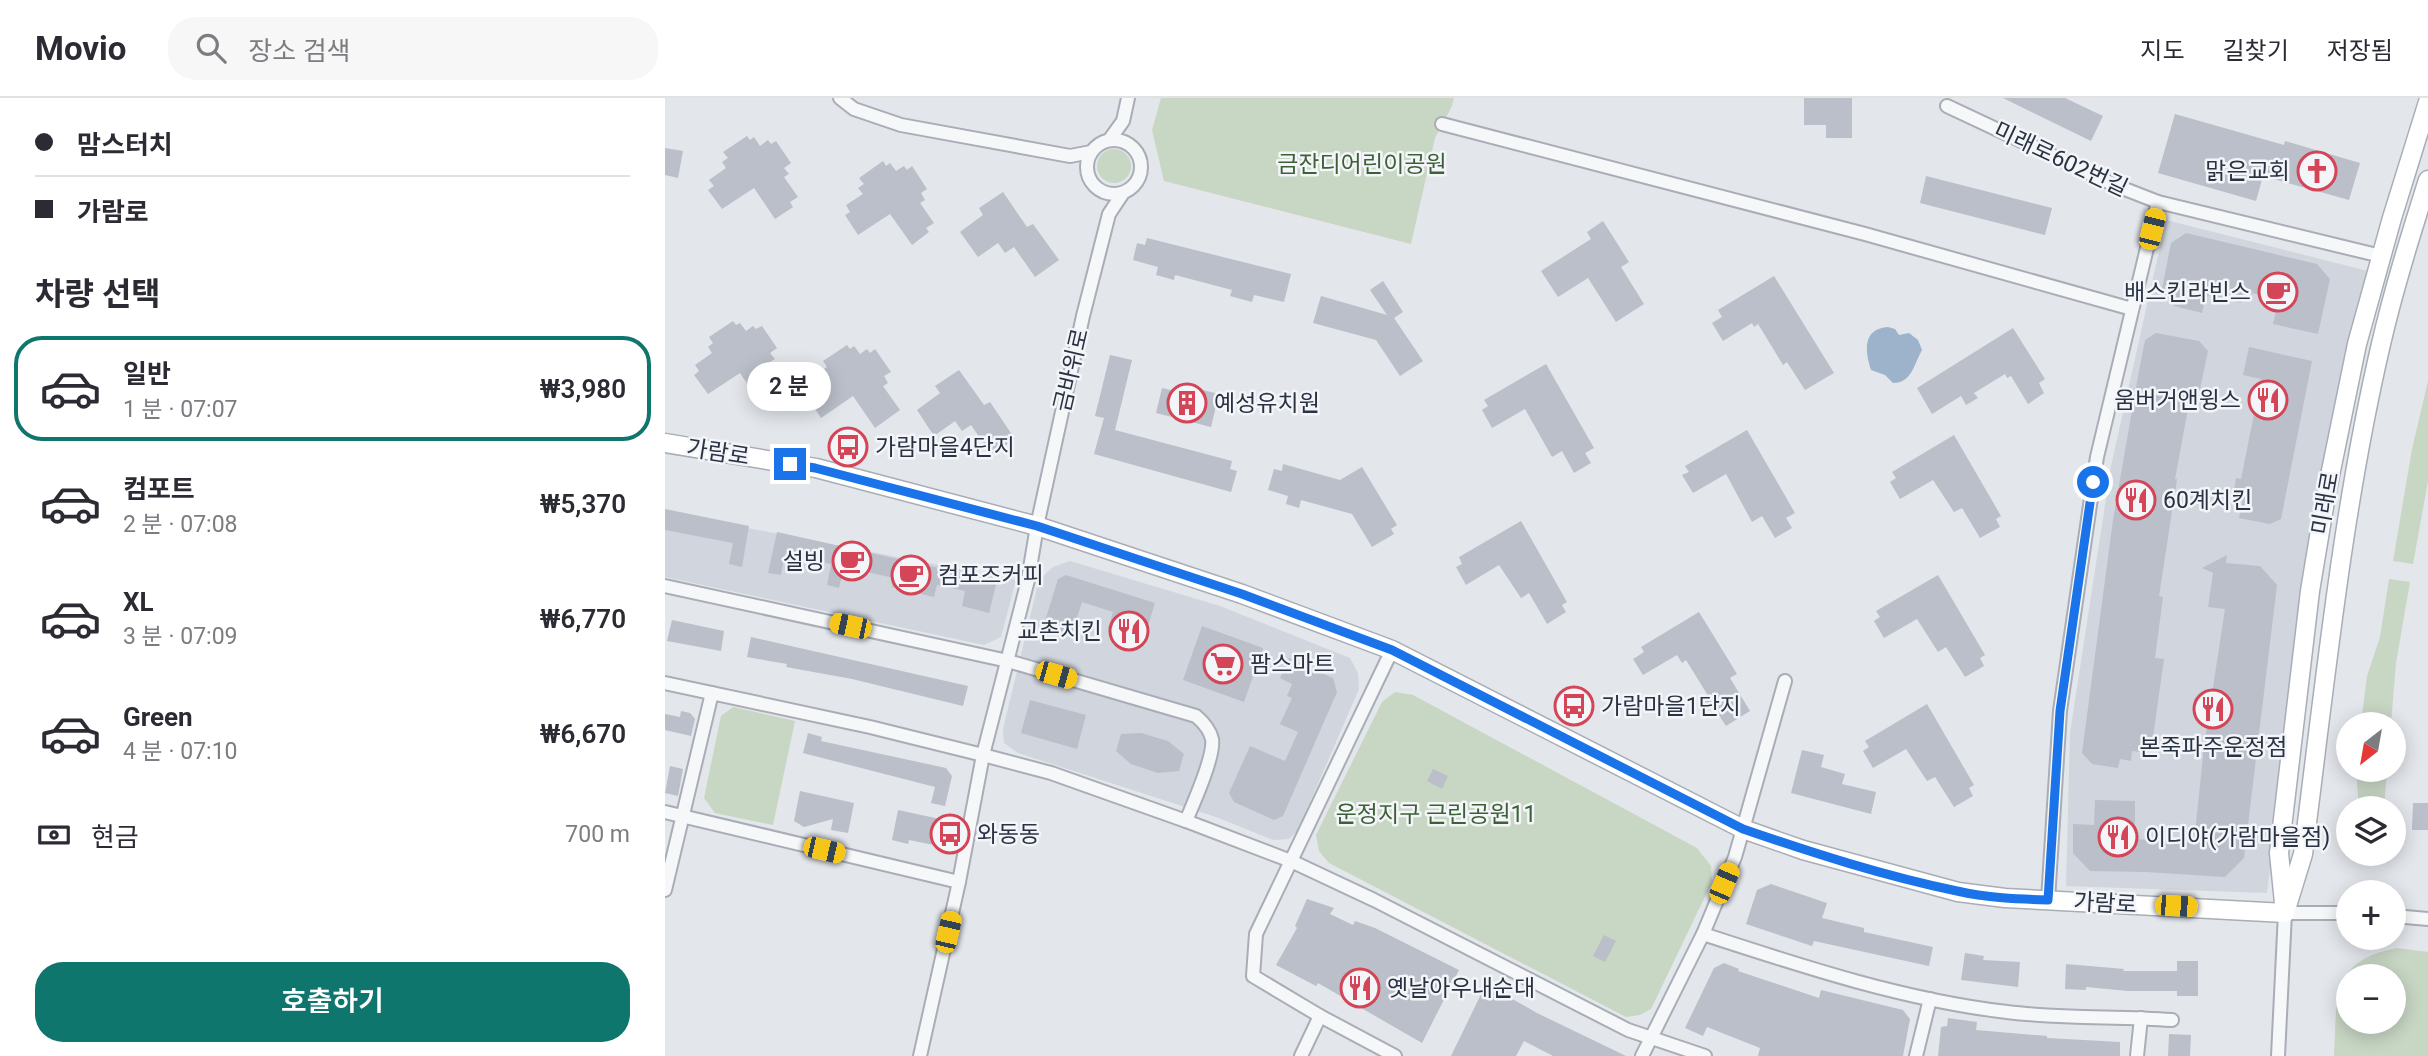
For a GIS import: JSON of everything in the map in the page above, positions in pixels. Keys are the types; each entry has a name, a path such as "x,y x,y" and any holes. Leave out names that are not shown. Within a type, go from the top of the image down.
{"street":[{"path":"840,98 854,109 901,125 1070,156 1091,152"},
{"path":"1111,139 1123,121 1128,98"},
{"name":"미래로","path":"2278,1056 2285,913 2279,853 2310,591 2326,495 2357,344 2428,102"},
{"name":"미래로602번길","path":"1947,106 2117,186 2158,202 2381,256"},
{"path":"1123,121 1131,145"},
{"path":"1442,124 1865,234 2132,309"},
{"path":"1101,191 1123,193 1131,189 1141,174 1140,155 1131,145 1111,139 1099,143 1091,152 1087,169 1091,182 1101,191 1109,214"},
{"path":"1070,156 1087,169"},
{"name":"미래로","path":"2285,913 2303,854 2349,508 2381,345 2402,262 2428,180"},
{"path":"1109,214 1123,193"},
{"path":"2048,900 2060,711 2097,457 2158,202"},
{"name":"금바위로","path":"920,1056 959,882 983,755 1028,580 1037,526 1083,316 1109,214"},
{"name":"가람로","path":"665,443 815,468 1037,526 1242,594 1392,650 1743,829 1803,850 1958,892 2005,898 2285,913"},
{"path":"665,586 1008,661 1196,716 1204,722 1212,739 1211,753 1187,821"},
{"path":"1392,650 1256,934 1253,976 1395,1056"},
{"path":"1642,1056 1703,934 1735,857 1785,681"},
{"path":"665,683 870,727 983,755 1051,774 1187,821 1291,861 1382,904 1605,1018 1705,1056"},
{"path":"665,890 712,693"},
{"path":"665,812 959,882"},
{"path":"2285,913 2336,913"},
{"path":"2406,917 2428,919"},
{"path":"1703,934 1859,981 1930,999 2006,1012 2172,1020"},
{"path":"1916,1056 1930,999"},
{"path":"1301,1056 1320,1016"},
{"path":"2137,1056 2141,1018"}],"shaded area":[{"path":"2166,220 2368,271 2309,548 2267,893 2066,886 2070,733 2111,466"},
{"path":"665,512 1016,580 1001,637 984,645 665,577"},
{"path":"1070,561 1220,606 1350,658 1358,673 1359,689 1298,830 1289,839 1273,840 1216,817 1018,753 1004,743 1003,729 1039,580 1053,567"}],"green space":[{"name":"금잔디어린이공원","path":"1161,98 1454,98 1435,138 1411,244 1164,181 1152,130"},
{"path":"1114,149 1126,154 1131,166 1126,178 1114,183 1102,178 1097,166 1102,154"},
{"path":"2428,381 2428,481 2413,564 2393,561 2412,449"},
{"path":"2389,579 2410,582 2396,663 2392,712 2362,712 2367,676 2380,637"},
{"name":"운정지구 근린공원11","path":"1395,692 1413,695 1697,848 1711,866 1712,882 1651,1009 1640,1015 1626,1017 1329,863 1319,851 1316,835 1382,702"},
{"path":"733,707 795,721 773,825 715,813 704,798 721,716"},
{"path":"2357,782 2386,782 2385,796 2358,796"},
{"path":"2390,950 2428,952 2428,1056 2334,1056 2336,1017 2336,1034 2406,1034 2406,964 2357,964"}],"water":[{"path":"1888,327 1895,329 1899,335 1909,333 1918,340 1922,350 1912,372 1904,380 1893,383 1885,375 1871,370 1867,349 1870,336"}],"building":[{"path":"1804,98 1852,98 1852,138 1826,138 1826,125 1804,125"},
{"path":"2003,98 2065,98 2103,116 2091,141"},
{"path":"2175,114 2360,163 2349,200 2263,176 2256,201 2158,173"},
{"path":"747,136 750,140 754,137 760,146 768,140 771,144 776,141 791,163 784,168 789,174 784,177 798,197 790,202 793,207 775,219 754,188 722,209 708,190 714,186 709,180 726,168 722,162 728,158 723,152"},
{"path":"665,148 683,151 678,178 665,175"},
{"path":"883,161 886,166 890,163 896,171 904,166 907,170 912,166 927,189 921,193 925,200 920,203 934,223 926,228 929,232 912,245 890,214 858,235 845,215 850,212 846,205 863,194 858,188 864,184 859,178"},
{"path":"1926,176 2052,208 2045,235 1920,203"},
{"path":"1003,192 1027,227 1033,224 1059,260 1035,277 1014,247 1005,253 998,243 978,257 960,232 983,215 979,208"},
{"path":"1603,221 1629,262 1621,267 1644,304 1616,322 1588,278 1558,297 1541,271 1591,239 1587,232"},
{"path":"2186,233 2317,264 2330,279 2318,334 2273,324 2279,299 2243,291 2241,303 2206,295 2202,313 2174,306 2162,289 2171,243"},
{"path":"1147,238 1291,274 1284,302 1254,295 1252,302 1230,296 1232,290 1175,275 1174,280 1156,275 1158,267 1133,260 1137,243 1145,245"},
{"path":"1774,276 1834,373 1805,390 1787,362 1783,365 1758,324 1754,327 1752,323 1723,341 1712,323 1722,317 1718,310"},
{"path":"1383,281 1403,312 1394,318 1423,361 1400,376 1376,340 1313,323 1321,296 1387,315 1370,290"},
{"path":"733,321 736,325 740,323 746,331 753,326 756,329 762,326 777,348 770,353 775,359 770,362 784,382 776,387 779,392 761,404 740,373 708,394 694,375 699,371 695,365 712,353 708,347 713,343 709,337"},
{"path":"2013,328 2045,379 2039,383 2044,393 2028,404 2011,376 2007,378 2005,374 1974,393 1978,398 1966,405 1961,396 1932,414 1917,388"},
{"path":"2156,333 2199,341 2208,351 2200,389 2192,387 2175,479 2159,596 2163,597 2155,658 2164,659 2152,744 2141,742 2140,752 2132,751 2131,761 2120,759 2118,768 2092,764 2082,753 2113,520 2138,376 2145,340"},
{"path":"847,345 850,349 854,346 860,354 867,349 870,353 875,349 891,372 884,376 888,383 883,386 900,410 875,428 853,396 821,418 808,398 813,395 809,389 826,377 821,371 827,367 823,361"},
{"path":"2249,347 2312,361 2281,519 2270,524 2239,518 2244,494 2234,492 2236,478 2241,479 2261,379 2243,375"},
{"path":"1110,355 1132,360 1115,430 1232,461 1230,469 1237,471 1231,492 1094,454 1104,418 1095,416"},
{"path":"1546,364 1594,448 1585,453 1591,463 1574,473 1562,451 1552,457 1525,409 1492,428 1482,410 1488,406 1484,400"},
{"path":"959,370 984,405 990,402 1015,439 992,455 971,425 962,431 955,421 934,436 917,410 940,393 935,386"},
{"name":"예성유치원","path":"1186,386 1219,394 1211,427 1156,413 1162,388 1184,393"},
{"path":"1747,430 1795,513 1786,518 1792,528 1775,538 1762,516 1752,522 1726,474 1693,493 1682,475 1689,472 1685,466"},
{"path":"1954,435 2001,516 1996,519 2000,527 1980,538 1962,508 1954,512 1933,480 1900,499 1890,482 1896,478 1892,472"},
{"path":"1283,464 1340,480 1362,467 1397,525 1391,529 1394,534 1372,547 1352,514 1301,500 1299,508 1286,504 1288,496 1268,490 1274,469 1282,471"},
{"path":"665,509 749,526 742,567 729,564 733,543 665,530"},
{"path":"1521,521 1567,602 1562,605 1566,612 1547,624 1529,593 1521,598 1499,565 1466,585 1456,567 1462,564 1459,557"},
{"path":"777,532 997,581 989,613 962,606 965,591 937,585 934,597 892,587 894,578 844,567 839,588 827,585 831,564 785,554 781,575 768,573"},
{"path":"2227,555 2226,563 2260,566 2277,585 2244,858 2225,877 2090,871 2073,853 2073,824 2094,825 2095,800 2135,801 2135,839 2194,843 2204,746 2225,609 2208,607 2213,573 2202,568"},
{"path":"1066,575 1155,603 1142,645 1120,639 1122,634 1108,629 1113,612 1082,602 1071,636 1049,629 1045,621 1058,579"},
{"path":"1938,575 1985,655 1980,658 1984,666 1965,677 1946,647 1938,652 1917,619 1884,638 1874,621 1880,617 1876,611"},
{"path":"1699,612 1737,674 1730,678 1750,711 1726,726 1713,706 1708,709 1701,697 1707,694 1686,660 1682,663 1677,655 1643,675 1633,659 1644,652 1641,647"},
{"path":"672,620 724,631 721,651 667,641"},
{"name":"팜스마트","path":"1202,626 1263,648 1244,702 1183,680"},
{"path":"751,637 968,686 963,706 747,657"},
{"path":"1289,658 1333,678 1337,692 1283,816 1274,820 1234,802 1229,793 1250,746 1285,761 1298,732 1280,724 1292,698 1287,696 1292,684 1280,678"},
{"path":"1030,700 1086,715 1077,749 1021,733"},
{"path":"1927,704 1974,785 1969,788 1973,796 1954,807 1935,777 1927,781 1906,749 1873,768 1863,751 1869,747 1865,741"},
{"path":"681,711 690,713 695,719 691,736 665,730 665,714 680,717"},
{"path":"808,733 822,737 821,741 946,768 952,776 945,806 931,803 935,787 803,753"},
{"path":"1141,733 1168,741 1184,754 1179,771 1158,773 1131,764 1116,751 1121,734"},
{"path":"1802,750 1824,755 1821,767 1845,774 1842,784 1876,792 1871,814 1791,793"},
{"path":"670,766 683,769 678,796 665,793"},
{"path":"1433,769 1448,776 1442,789 1427,781"},
{"path":"800,791 854,803 848,833 831,830 833,819 804,827 794,821"},
{"path":"2413,803 2428,803 2428,830 2412,830"},
{"path":"898,810 940,819 934,845 892,840"},
{"path":"1771,884 1827,903 1822,918 1864,928 1864,932 1933,947 1929,966 1814,941 1812,946 1746,924 1757,890"},
{"path":"1307,899 1334,908 1330,914 1353,925 1355,921 1375,928 1459,970 1422,1043 1318,983 1316,986 1276,965 1297,928 1295,926"},
{"path":"1604,935 1616,941 1605,962 1593,956"},
{"path":"1965,953 1984,956 1983,960 2020,962 2018,987 1961,980"},
{"path":"2177,961 2198,961 2198,996 2177,996 2177,991 2128,991 2086,987 2086,990 2065,989 2066,964 2124,969 2123,971 2177,971"},
{"path":"1724,963 1739,969 1738,971 1819,998 1821,990 1903,1010 1910,1019 1903,1056 1758,1056 1760,1048 1707,1027 1703,1036 1685,1028 1714,968"},
{"path":"1486,984 1537,1013 1626,1056 1553,1056 1524,1041 1516,1056 1451,1056"},
{"path":"1948,1018 1977,1022 1976,1030 2120,1042 2120,1056 1938,1056 1941,1027 1947,1026"},
{"path":"2169,1034 2191,1035 2190,1056 2168,1056"}],"place":[{"name":"맑은교회","path":"2317,171"},
{"name":"배스킨라빈스","path":"2278,292"},
{"name":"움버거앤윙스","path":"2268,400"},
{"name":"예성유치원","path":"1187,403"},
{"name":"가람마을4단지","path":"848,447"},
{"name":"60계치킨","path":"2136,500"},
{"name":"설빙","path":"852,561"},
{"name":"컴포즈커피","path":"911,575"},
{"name":"교촌치킨","path":"1129,631"},
{"name":"팜스마트","path":"1223,664"},
{"name":"가람마을1단지","path":"1574,706"},
{"name":"본죽파주운정점","path":"2213,709"},
{"name":"와동동","path":"950,834"},
{"name":"이디야(가람마을점)","path":"2118,837"},
{"name":"옛날아우내순대","path":"1360,988"}],"route":[{"path":"790,464 815,468 1037,526 1242,594 1392,650 1743,829 1803,850 1958,892 2048,900 2060,711 2093,482"}]}
